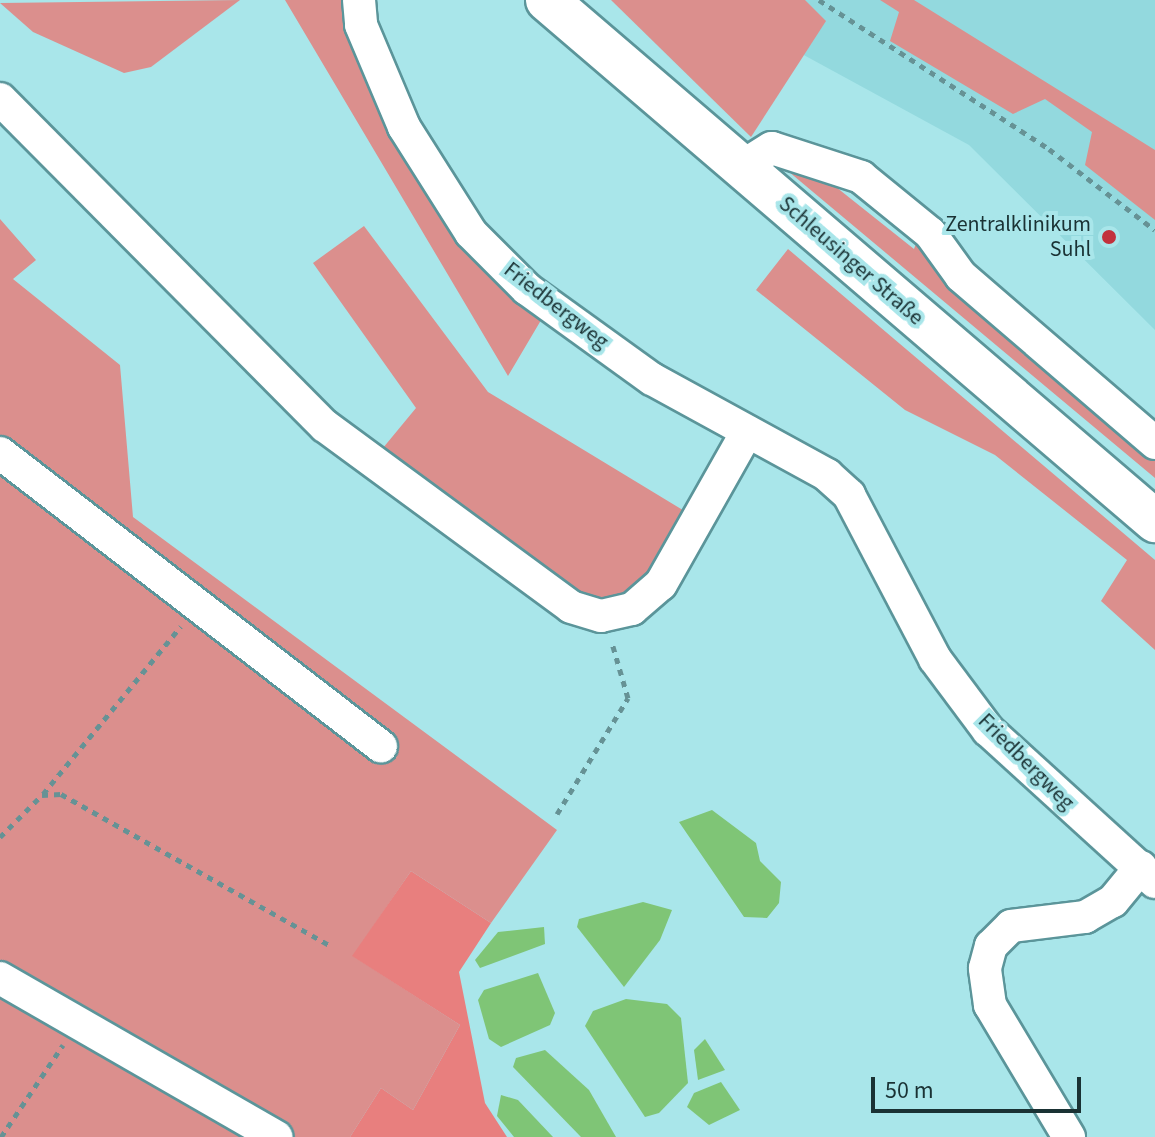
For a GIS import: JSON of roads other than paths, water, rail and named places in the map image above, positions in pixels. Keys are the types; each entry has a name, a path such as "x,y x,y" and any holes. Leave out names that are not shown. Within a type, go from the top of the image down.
{"main road":[{"name":"Schleusinger Straße","path":"547,0 1155,521"}],"street":[{"name":"Friedbergweg","path":"359,0 361,25 404,127 471,233 527,289 652,379 827,475 849,495 935,659 988,730 1148,874 1113,901 1085,917 1011,926 991,946 985,968 990,1005 1069,1137"},
{"path":"0,99 325,426 537,586 601,616 632,609 661,584 747,432"},
{"path":"741,167 772,148 861,177 930,233 961,276 1155,443"},
{"path":"0,453 199,603 381,746"},
{"path":"0,978 276,1137"}],"place":[{"name":"Zentralklinikum Suhl","path":"1109,237"}]}
